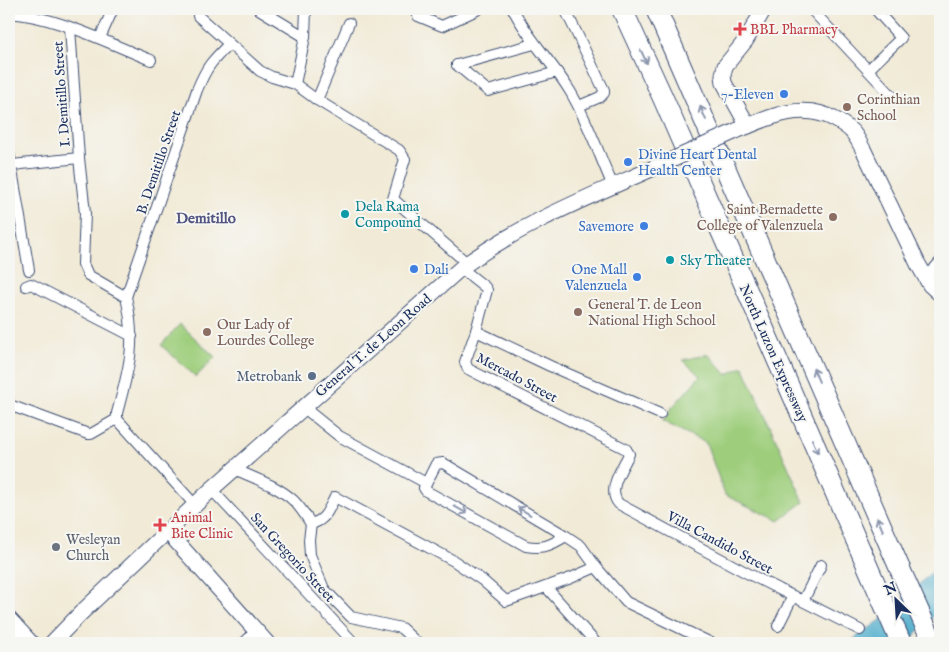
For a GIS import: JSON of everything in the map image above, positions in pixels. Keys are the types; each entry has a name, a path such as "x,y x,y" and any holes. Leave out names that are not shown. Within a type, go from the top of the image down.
{"highway":[{"name":"North Luzon Expressway","path":"622,9 667,107 901,643"},
{"name":"North Luzon Expressway","path":"656,9 931,643"}],"main road":[{"path":"742,128 724,83 723,75 725,66 746,40 764,9"},
{"name":"General T. de Leon Road","path":"52,643 81,613 234,469 464,266 517,231 742,128 795,111 826,114 843,124 854,134 864,151 924,276 940,294"},
{"path":"168,532 267,643"},
{"path":"9,619 31,643"},
{"path":"931,643 940,632"}],"street":[{"path":"100,38 113,9"},
{"path":"259,9 305,37"},
{"path":"296,84 305,37 306,9"},
{"path":"416,11 442,26 480,9"},
{"path":"513,9 534,44 557,72 579,106 613,186"},
{"path":"566,9 604,90 604,94 600,97 579,106"},
{"path":"811,9 893,97"},
{"path":"868,70 902,38 875,9"},
{"name":"I. Demitillo Street","path":"9,13 35,17 70,28 100,38 151,60"},
{"path":"198,16 260,71 272,77 296,84 317,100 400,150 404,159 393,199 464,266"},
{"path":"317,100 349,23"},
{"name":"I. Demitillo Street","path":"70,28 85,213 84,270 88,275 126,297"},
{"name":"B. Demitillo Street","path":"126,297 206,68 229,44"},
{"path":"534,44 457,66 488,91 557,72"},
{"path":"9,153 29,270"},
{"name":"I. Demitillo Street","path":"12,166 80,158"},
{"path":"924,276 932,271 940,262"},
{"name":"Mercado Street","path":"464,266 487,290 465,362 468,369 624,448 628,452"},
{"path":"26,286 31,284 132,336"},
{"path":"126,297 131,317 132,348 128,373 116,413 116,419 195,505"},
{"path":"476,331 660,414"},
{"path":"12,406 88,434 116,419"},
{"path":"303,407 339,436 426,483"},
{"name":"Villa Candido Street","path":"628,452 629,454 614,486 614,498 619,504 747,574 860,630"},
{"path":"566,536 539,548 526,546 426,491 424,488 436,464 443,462 566,536 581,546 626,602 711,643"},
{"path":"234,469 281,492 294,501 311,524 310,556 324,589 351,617 401,628 417,643"},
{"name":"San Gregorio Street","path":"212,490 354,643"},
{"path":"311,524 319,522 324,517 335,497 454,561 482,580 506,601 596,567"},
{"path":"803,601 821,564"},
{"path":"546,587 596,643"},
{"path":"778,626 793,596"},
{"path":"244,643 256,631"}],"green space":[{"path":"180,324 215,357 196,377 161,345"},
{"path":"708,354 727,375 743,366 804,502 779,521 725,495 706,443 662,421 700,376 683,360"}],"water":[{"path":"940,557 940,610 907,643 848,643 882,619 934,570"}],"place":[{"name":"BBL Pharmacy","path":"740,29"},
{"name":"7-Eleven","path":"784,94"},
{"name":"Corinthian School","path":"847,107"},
{"name":"Divine Heart Dental Health Center","path":"628,162"},
{"name":"Dela Rama Compound","path":"345,214"},
{"name":"Saint Bernadette College of Valenzuela","path":"833,217"},
{"name":"Savemore","path":"644,226"},
{"name":"Sky Theater","path":"670,260"},
{"name":"Dali","path":"414,269"},
{"name":"One Mall Valenzuela","path":"637,277"},
{"name":"General T. de Leon National High School","path":"578,312"},
{"name":"Our Lady of Lourdes College","path":"207,332"},
{"name":"Metrobank","path":"312,376"},
{"name":"Animal Bite Clinic","path":"160,525"},
{"name":"Wesleyan Church","path":"56,547"}],"district":[{"name":"Demitillo","path":"206,218"}]}
